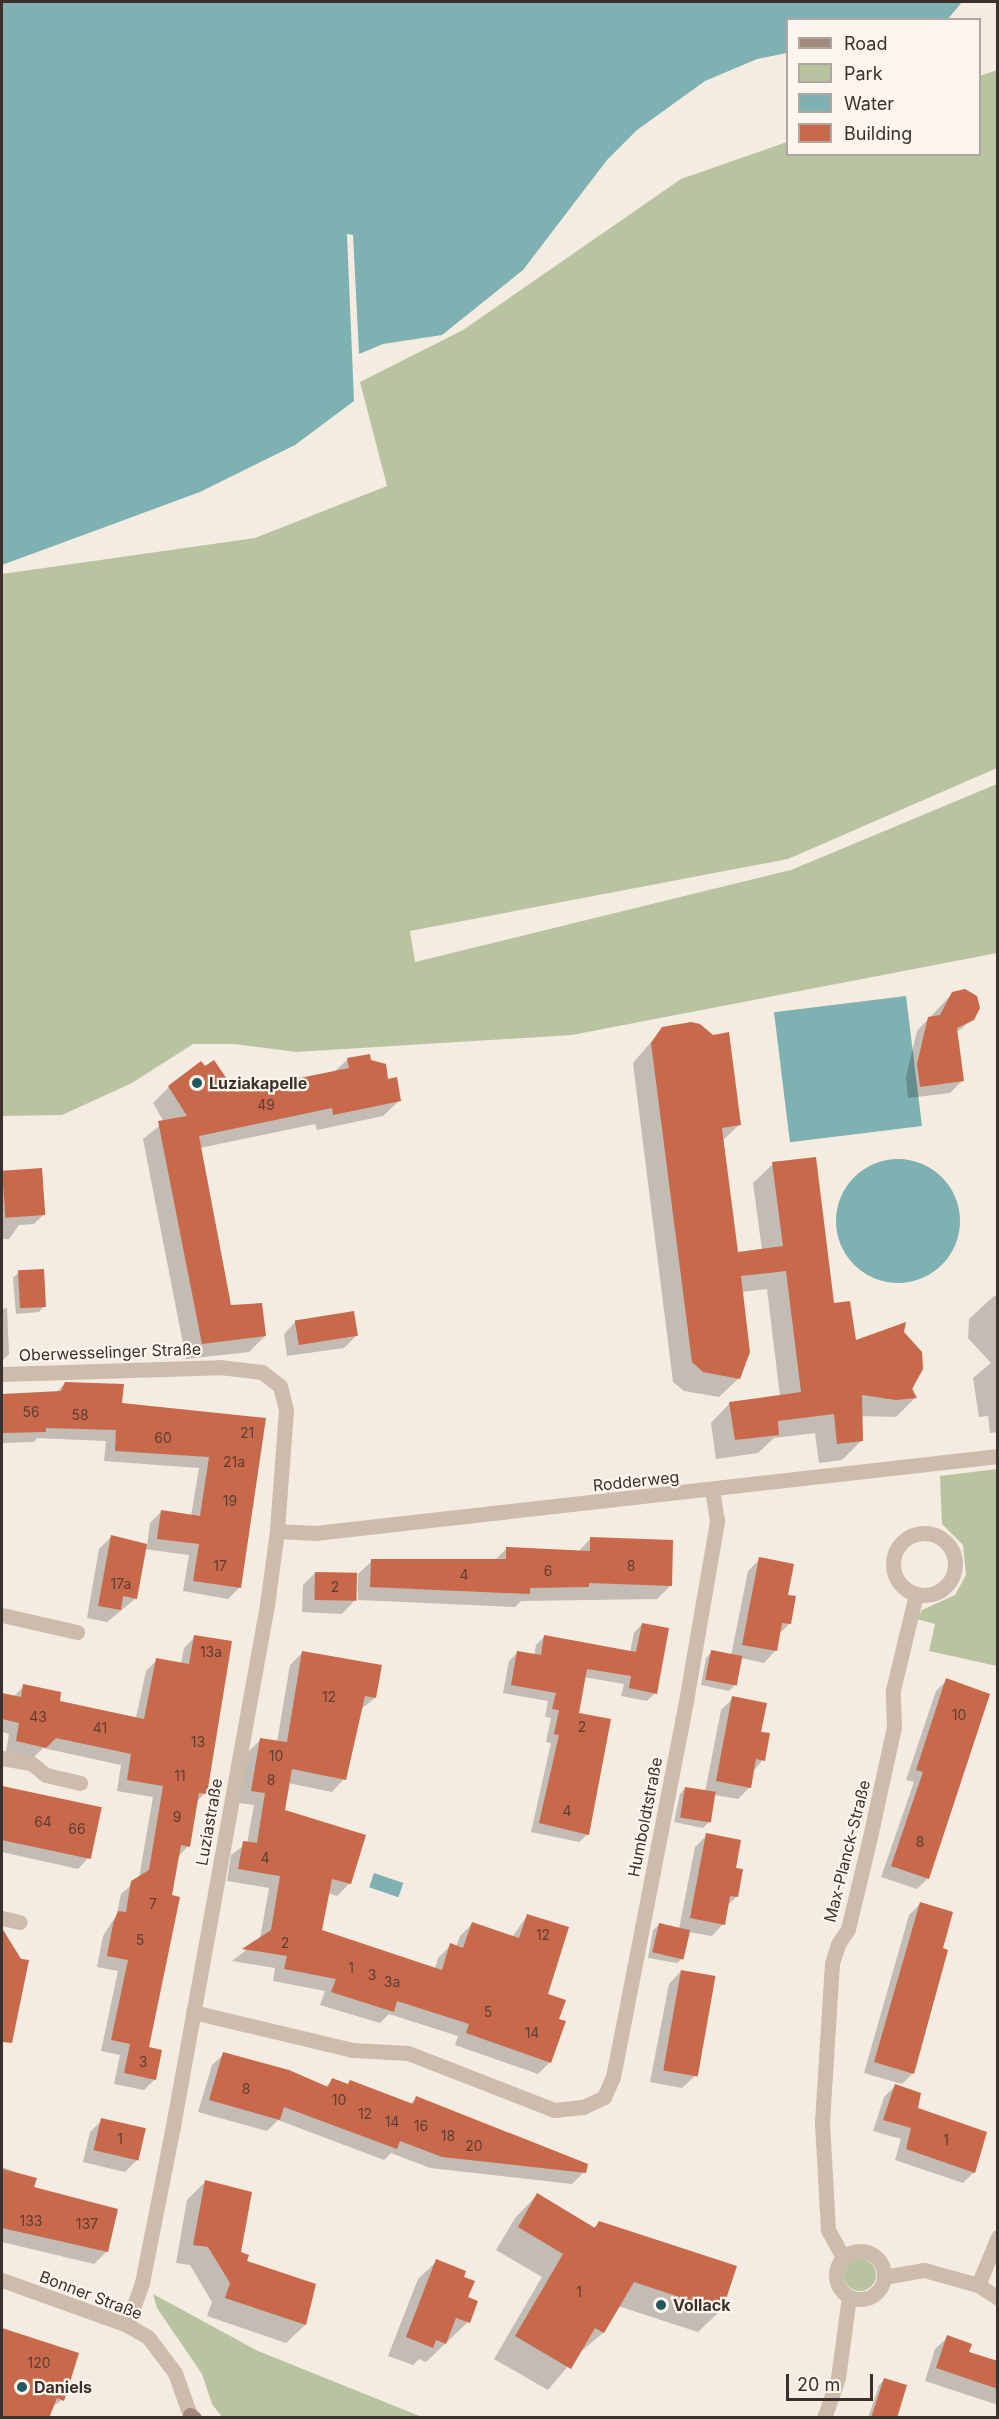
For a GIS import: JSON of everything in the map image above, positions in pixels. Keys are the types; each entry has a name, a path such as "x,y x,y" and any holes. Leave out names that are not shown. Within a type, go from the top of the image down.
{"street":[{"name":"Oberwesselinger Straße","path":"2,1374 220,1367"},
{"name":"Luziastraße","path":"127,2325 142,2283 193,2012 277,1531 285,1436 280,1386 262,1372 220,1367"},
{"name":"Rodderweg","path":"277,1531 315,1533 712,1491 998,1456"},
{"name":"Humboldtstraße","path":"193,2012 352,2050 408,2053 554,2110 583,2107 604,2097 614,2077 717,1521 712,1491"},
{"path":"912,1535 936,1536 954,1556 953,1574 942,1589 916,1594 899,1583 895,1574 896,1552 912,1535"},
{"name":"Max-Planck-Straße","path":"843,2257 828,2230 822,2122 832,1964 838,1944 848,1929 871,1833 894,1727 893,1690 916,1594"},
{"path":"2,1616 76,1632"},
{"path":"2,1758 31,1763 46,1775 80,1783"},
{"path":"2,1918 20,1922"},
{"path":"978,2285 998,2237"},
{"path":"851,2252 870,2253 883,2267 884,2277 876,2294 858,2300 849,2297 836,2279 836,2267 843,2257 851,2252"},
{"path":"884,2277 924,2270 978,2285 998,2298"},
{"name":"Bonner Straße","path":"2,2280 127,2325 148,2337 165,2357 192,2417"},
{"path":"824,2418 838,2378 849,2297"}],"green space":[{"path":"997,70 997,768 788,859 410,931 415,962 791,870 997,784 997,953 572,1035 296,1052 234,1044 193,1044 132,1083 62,1115 2,1116 2,574 255,538 387,486 360,382 463,330 681,179 786,142 786,156 981,156 981,76"},
{"path":"997,1469 997,1666 929,1651 935,1624 917,1619 922,1610 955,1595 966,1575 963,1545 942,1524 940,1476"},
{"path":"860,2259 871,2264 876,2275 871,2286 860,2291 849,2286 844,2275 849,2264"},
{"path":"153,2294 258,2351 422,2417 222,2417 212,2404 202,2374 157,2308"}],"water":[{"path":"2,2 962,2 949,18 786,18 786,53 757,59 705,81 637,130 607,160 523,270 442,335 383,344 359,354 353,235 347,234 354,401 295,445 200,492 2,565"},
{"path":"906,996 922,1126 790,1142 774,1012"},
{"path":"898,1159 922,1164 933,1169 942,1177 950,1186 955,1197 960,1221 955,1245 950,1256 942,1265 933,1273 922,1278 898,1283 874,1278 863,1273 854,1265 846,1256 841,1245 836,1221 841,1197 846,1186 854,1177 863,1169 874,1164"},
{"path":"374,1873 403,1883 398,1897 369,1887"}],"building":[{"path":"965,989 977,996 980,1008 974,1020 957,1028 964,1081 920,1087 917,1064 928,1017 940,1015 952,992"},
{"path":"691,1022 700,1024 713,1035 729,1032 741,1125 722,1128 738,1252 783,1246 772,1162 816,1157 834,1303 850,1301 856,1340 906,1322 904,1332 922,1352 923,1369 912,1389 917,1398 896,1400 862,1395 863,1441 837,1444 834,1414 778,1421 779,1435 735,1440 729,1402 801,1392 786,1271 741,1276 750,1352 740,1379 703,1372 692,1362 651,1043 662,1027"},
{"path":"370,1054 371,1060 386,1064 388,1079 397,1077 401,1101 333,1115 332,1108 199,1136 231,1305 262,1303 266,1336 202,1344 158,1121 187,1116 168,1086 201,1061 205,1066 214,1060 235,1091 349,1068 347,1058"},
{"path":"42,1168 45,1215 5,1218 2,1171"},
{"path":"44,1269 46,1307 20,1308 18,1270"},
{"path":"354,1311 358,1336 299,1345 295,1320"},
{"path":"65,1382 124,1384 122,1403 266,1418 241,1588 193,1581 199,1544 157,1539 161,1510 200,1516 209,1457 115,1451 116,1430 46,1428 46,1432 2,1433 2,1394 61,1391"},
{"path":"111,1535 147,1544 137,1599 123,1596 121,1610 98,1606"},
{"path":"590,1537 673,1540 672,1586 589,1583 589,1587 530,1588 530,1594 370,1587 371,1559 506,1559 506,1547 590,1551"},
{"path":"759,1557 794,1564 788,1595 796,1596 791,1624 782,1623 777,1651 742,1645"},
{"path":"315,1572 357,1573 357,1601 315,1600"},
{"path":"642,1623 669,1628 657,1694 629,1688 631,1676 587,1669 579,1713 611,1719 589,1835 539,1823 559,1735 554,1734 559,1710 552,1709 556,1693 511,1685 517,1651 541,1655 544,1635 636,1652"},
{"path":"194,1635 232,1641 207,1794 199,1793 190,1847 181,1845 172,1895 180,1897 149,2047 162,2050 156,2080 124,2073 130,2044 111,2040 128,1960 107,1956 118,1911 126,1912 131,1881 149,1870 163,1786 127,1780 131,1754 56,1738 46,1748 16,1741 19,1723 2,1719 2,1693 21,1697 23,1684 61,1692 60,1701 144,1719 156,1658 189,1664"},
{"path":"711,1650 742,1656 737,1686 705,1679"},
{"path":"302,1651 382,1665 376,1698 365,1696 346,1780 292,1769 285,1810 366,1835 351,1884 332,1879 322,1930 442,1970 450,1943 463,1948 472,1922 519,1938 527,1914 569,1927 548,1994 566,2000 559,2019 566,2021 551,2063 466,2033 469,2024 397,2001 394,2012 331,1992 336,1979 284,1969 287,1956 242,1949 271,1930 280,1876 238,1869 243,1841 257,1843 265,1793 251,1791 260,1738 287,1742"},
{"path":"946,1678 990,1694 929,1879 891,1866 923,1772 916,1770"},
{"path":"732,1696 767,1703 761,1732 770,1733 765,1761 756,1759 751,1788 716,1781"},
{"path":"2,1786 102,1807 91,1859 2,1840"},
{"path":"685,1787 716,1792 711,1822 680,1818"},
{"path":"706,1833 741,1840 736,1868 743,1869 738,1897 730,1896 725,1925 690,1918"},
{"path":"920,1902 953,1912 943,1948 948,1950 914,2074 874,2062"},
{"path":"659,1923 690,1930 683,1959 652,1952"},
{"path":"2,1928 21,1959 29,1960 12,2043 2,2042"},
{"path":"681,1970 715,1976 698,2077 663,2070"},
{"path":"223,2052 289,2070 328,2087 332,2078 348,2084 350,2080 413,2104 416,2096 588,2164 586,2173 442,2157 400,2141 397,2149 284,2107 280,2120 209,2100"},
{"path":"895,2084 921,2093 918,2108 987,2132 975,2173 906,2149 911,2128 883,2120"},
{"path":"101,2118 146,2128 138,2161 94,2150"},
{"path":"2,2169 37,2178 34,2187 118,2209 108,2252 2,2228"},
{"path":"205,2180 252,2192 241,2252 249,2255 247,2261 316,2284 306,2325 225,2298 230,2283 208,2247 193,2245"},
{"path":"537,2193 595,2228 599,2221 737,2266 722,2311 634,2282 604,2333 595,2328 571,2369 515,2336 563,2254 518,2227"},
{"path":"436,2259 466,2271 464,2277 475,2281 468,2297 478,2301 470,2323 456,2318 446,2344 436,2340 433,2348 406,2337"},
{"path":"2,2328 79,2353 64,2401 57,2398 49,2418 2,2418"},
{"path":"947,2335 972,2344 969,2352 998,2361 998,2389 936,2368"},
{"path":"884,2378 907,2385 897,2418 871,2418"}],"place":[{"name":"Luziakapelle","path":"197,1083"},
{"name":"Vollack","path":"661,2305"},
{"name":"Daniels","path":"22,2387"}]}
